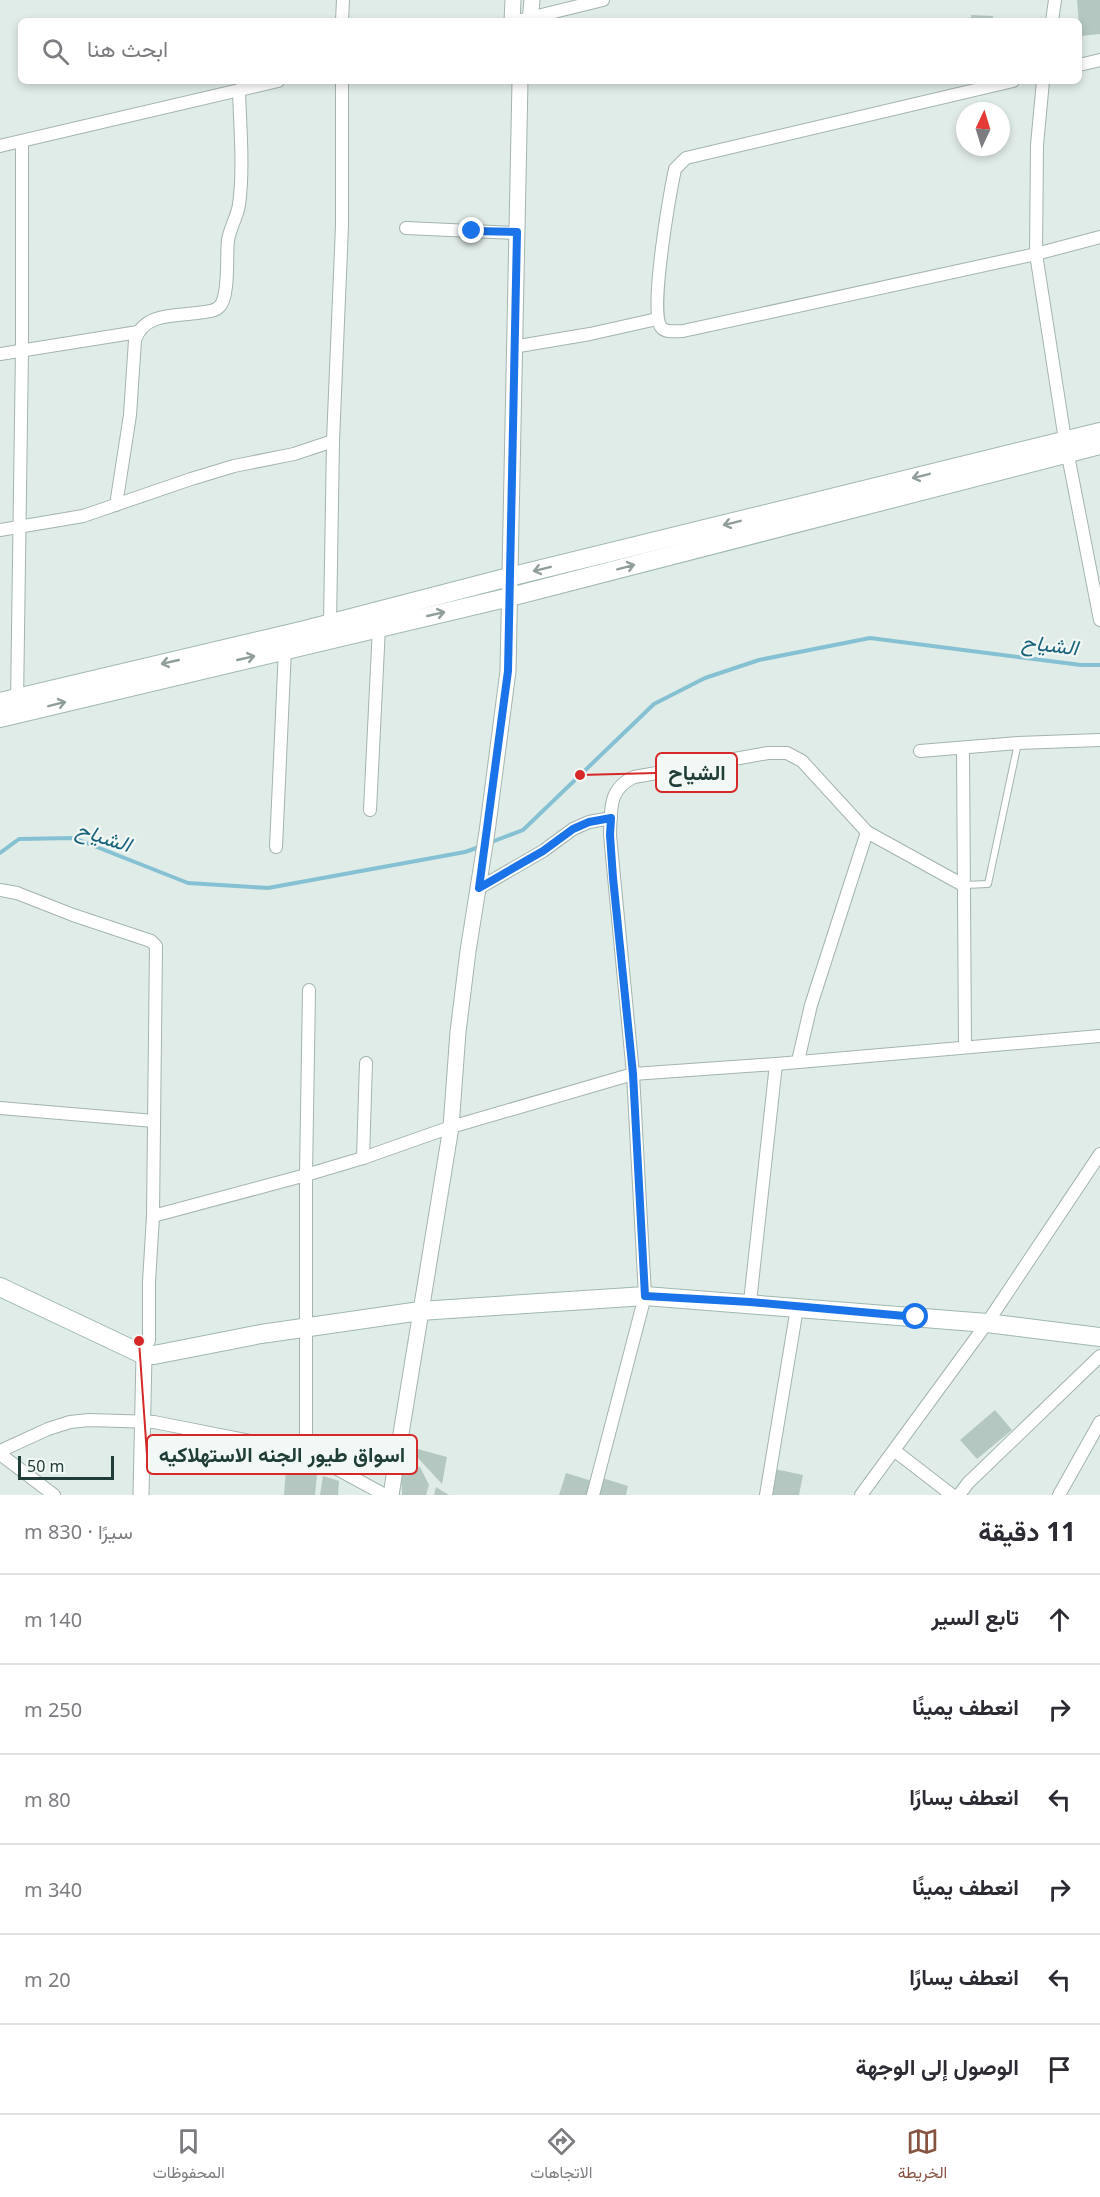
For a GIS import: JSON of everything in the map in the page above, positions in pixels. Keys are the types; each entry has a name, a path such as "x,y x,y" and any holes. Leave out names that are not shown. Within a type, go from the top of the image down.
{"main road":[{"path":"9,708 285,649 510,597 1067,446 1100,432"},
{"path":"9,708 509,577 1067,446 1100,445"},
{"path":"0,1287 149,1350 420,1311 645,1296 750,1302 797,1308 987,1323 1100,1337"}],"street":[{"path":"342,18 343,0"},
{"path":"512,18 513,0"},
{"path":"527,18 532,0"},
{"path":"534,18 603,0"},
{"path":"1052,18 1055,0"},
{"path":"1082,64 1100,60"},
{"path":"0,147 265,84"},
{"path":"330,624 333,441 342,226 342,84"},
{"path":"391,1495 451,1127 468,951 484,856 508,671 520,84"},
{"path":"1000,84 686,158 675,169 673,179 659,279 657,319 665,330 683,331 1036,254 1100,237"},
{"path":"1043,84 1037,145 1036,254 1067,446 1099,600 1100,620"},
{"path":"116,505 130,415 135,340 138,332 152,319 216,310 223,303 228,240 239,206 239,90"},
{"path":"9,708 19,526 22,142"},
{"path":"406,228 517,232"},
{"path":"513,347 657,319"},
{"path":"0,354 138,332"},
{"path":"0,530 83,516 234,466 294,454 333,441"},
{"path":"370,810 379,627"},
{"path":"276,847 285,649"},
{"path":"920,751 1018,743 1100,740"},
{"path":"963,748 965,1046"},
{"path":"593,1495 645,1296 633,1074 610,835 616,791 622,783 634,777 768,753 788,753 802,761 867,832 963,885"},
{"path":"479,888 543,851 573,829 589,822 611,818"},
{"path":"798,1061 811,1005 867,832"},
{"path":"0,890 17,893 73,915 151,940 156,946 149,1350 150,1495"},
{"path":"306,1452 309,990"},
{"path":"153,1216 306,1175 451,1127 633,1074 1100,1036"},
{"path":"363,1158 366,1063"},
{"path":"750,1302 776,1064"},
{"path":"0,1108 154,1121"},
{"path":"861,1495 987,1323 1100,1154"},
{"path":"766,1495 797,1308"},
{"path":"959,1495 968,1483 1100,1356"},
{"path":"54,1495 0,1452 48,1429 70,1422 89,1420 149,1421 306,1452 385,1495"},
{"path":"141,1495 149,1421"},
{"path":"1059,1495 1100,1422"},
{"path":"895,1450 952,1495"}],"lane":[{"path":"963,885 988,884 1018,743"}],"building":[{"path":"1077,0 1100,0 1100,34 1082,36 1082,18 1078,18"},
{"path":"971,15 993,16 993,18 971,18"},
{"path":"995,1410 1012,1430 977,1459 960,1440"},
{"path":"407,1446 447,1457 442,1484"},
{"path":"287,1457 318,1465 315,1495 284,1495"},
{"path":"401,1462 420,1467 429,1485 426,1495 402,1495"},
{"path":"775,1469 803,1475 799,1495 770,1495"},
{"path":"566,1473 592,1481 588,1495 559,1495"},
{"path":"323,1476 339,1481 338,1495 320,1495"},
{"path":"602,1478 628,1486 626,1495 597,1495"},
{"path":"436,1487 449,1495 434,1495"}],"waterway":[{"name":"الشياح","path":"489,843 523,830 654,704 705,678 759,660 870,638 1081,665 1100,665"},
{"name":"الشياح","path":"0,853 19,839 74,838 188,883 268,888 465,852 482,846"}],"place":[{"name":"الشياح","path":"580,775"},
{"name":"اسواق طيور الجنه الاستهلاكيه","path":"139,1341"}],"route":[{"path":"472,231 517,232 508,671 479,888 543,851 573,829 589,822 611,818 613,878 633,1074 645,1296 750,1302 916,1317"}]}
